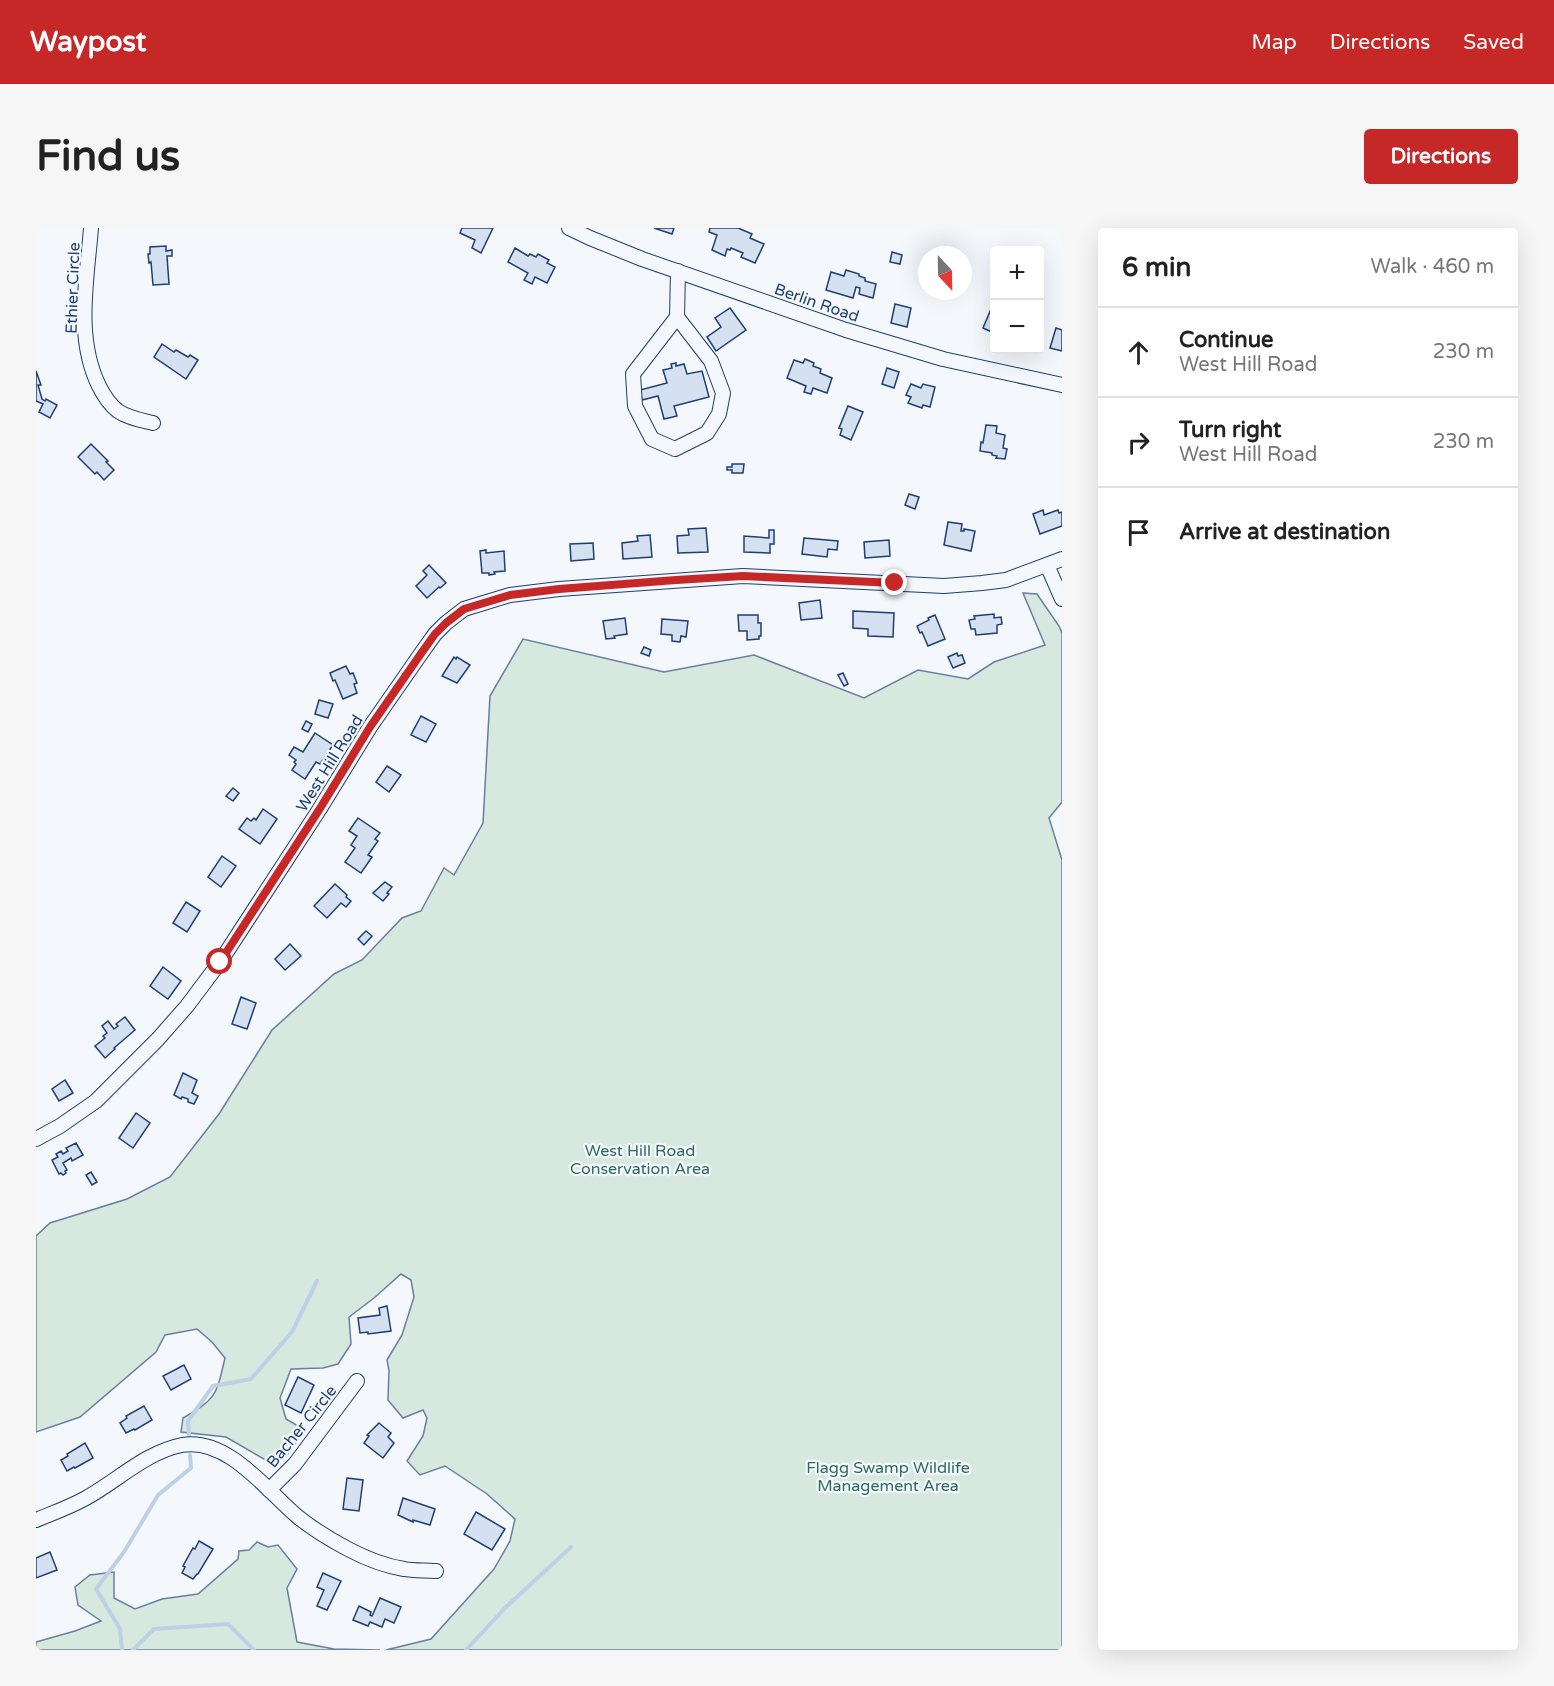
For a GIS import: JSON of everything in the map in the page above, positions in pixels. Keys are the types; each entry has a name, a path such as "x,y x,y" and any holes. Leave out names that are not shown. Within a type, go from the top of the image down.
{"street":[{"name":"Ethier Circle","path":"91,228 84,316 89,361 104,395 113,407 131,418 153,423"},
{"name":"Berlin Road","path":"569,228 615,249 820,321 927,354 1062,385"},
{"path":"677,317 711,361 723,393 719,414 707,433 675,449 652,439 635,406 633,374 677,317 678,272"},
{"name":"West Hill Road","path":"36,1139 60,1126 96,1101 158,1039 187,1006 220,962 370,727 420,655 435,634 464,609 510,595 549,590 721,577 743,576 944,586 982,584 1006,580 1062,559"},
{"path":"1047,565 1062,599"},
{"name":"Bacher Circle","path":"269,1490 295,1464 357,1381"},
{"path":"36,1520 85,1499 166,1449 184,1445 201,1445 236,1461 299,1517 348,1550 391,1567 436,1571"}],"green space":[{"path":"1023,593 1037,594 1062,633 1062,802 1049,818 1062,860 1062,1650 386,1650 431,1639 494,1569 510,1541 515,1519 487,1494 445,1466 420,1475 407,1461 423,1436 427,1418 423,1410 403,1418 388,1400 387,1360 402,1335 414,1297 411,1280 401,1274 349,1317 351,1344 338,1364 323,1368 291,1369 280,1398 286,1419 305,1430 287,1455 269,1462 226,1437 181,1432 183,1418 203,1406 213,1395 225,1358 197,1329 165,1335 156,1352 80,1417 36,1432 36,1236 50,1223 127,1199 170,1177 219,1114 272,1030 334,974 362,960 402,918 421,911 444,868 454,875 483,823 490,696 523,639 664,672 754,655 864,698 918,670 968,679 994,662 1045,645"},
{"path":"257,1542 268,1547 278,1545 297,1569 287,1588 297,1642 334,1649 380,1650 36,1650 36,1642 101,1621 78,1605 75,1587 90,1575 114,1572 114,1598 135,1609 162,1599 198,1594 238,1559 239,1551 249,1550"}],"building":[{"path":"462,228 493,228 481,253 472,248 475,240 460,233"},
{"path":"654,228 674,228 672,234"},
{"path":"710,228 738,228 752,234 750,238 764,244 755,263 741,257 743,253 731,248 727,249 725,256 712,250 717,235 709,232"},
{"path":"166,246 166,251 172,250 172,256 167,256 169,284 153,285 148,254 150,254 150,247"},
{"path":"515,248 528,256 530,254 536,257 538,254 549,260 547,263 555,267 547,283 535,277 532,284 524,280 528,273 508,262"},
{"path":"892,252 902,255 900,264 890,262"},
{"path":"846,270 859,274 865,278 865,281 876,284 873,298 859,294 860,288 856,287 853,298 826,290 831,272 844,276"},
{"path":"895,304 911,308 907,327 891,323"},
{"path":"730,308 746,330 716,351 707,337 721,327 715,318"},
{"path":"990,311 990,331 983,328"},
{"path":"1056,328 1062,330 1062,351 1050,348"},
{"path":"162,344 174,352 176,350 198,360 186,379 154,357"},
{"path":"805,359 821,369 820,373 832,378 827,393 813,388 811,394 804,392 806,386 787,378 794,360 803,363"},
{"path":"676,363 676,366 684,364 687,374 702,371 709,397 674,406 677,416 664,419 658,396 642,400 640,390 667,383 663,370 672,368 671,364"},
{"path":"887,368 899,372 894,388 882,384"},
{"path":"36,371 41,385 38,385 42,399 57,405 50,418 39,412 43,404 36,401"},
{"path":"911,384 921,388 923,384 935,387 930,407 923,405 922,408 908,403 911,397 906,395"},
{"path":"848,406 863,412 851,440 840,435 842,429 839,428"},
{"path":"986,425 997,426 996,433 1005,435 1003,448 1007,449 1005,459 980,451"},
{"path":"91,444 114,470 104,480 78,457"},
{"path":"732,464 744,464 743,473 732,473 732,470 727,470 727,467 732,467"},
{"path":"909,494 919,497 915,509 905,505"},
{"path":"1043,510 1044,515 1058,510 1059,513 1062,512 1062,526 1040,534 1033,514"},
{"path":"948,522 962,524 961,531 964,529 975,531 971,551 944,545"},
{"path":"706,528 708,552 678,553 677,536 689,535 688,529"},
{"path":"769,530 774,530 774,544 770,544 770,553 744,552 744,536 769,538"},
{"path":"650,535 652,557 623,559 622,543 638,541 637,536"},
{"path":"804,538 838,541 837,550 828,549 827,557 802,554"},
{"path":"889,540 890,556 865,558 864,542"},
{"path":"593,543 594,559 571,561 570,544"},
{"path":"486,550 486,553 504,551 505,571 489,575 489,573 482,573 480,551"},
{"path":"429,565 446,583 427,598 416,586 427,575 423,571"},
{"path":"820,600 822,618 801,620 799,603"},
{"path":"853,611 894,613 893,637 868,636 868,629 853,628"},
{"path":"994,614 994,618 1001,617 1002,624 997,625 997,633 976,635 975,629 971,629 969,620 975,619 974,616"},
{"path":"738,615 758,615 758,623 761,623 759,639 747,640 747,631 739,631"},
{"path":"935,615 945,639 928,646 917,626"},
{"path":"625,618 627,634 606,639 603,621"},
{"path":"662,619 688,621 686,637 681,636 680,642 672,641 672,635 661,634"},
{"path":"644,647 651,650 649,656 641,653"},
{"path":"957,653 958,656 962,655 965,663 953,668 948,657"},
{"path":"454,657 470,665 457,683 442,676"},
{"path":"346,666 350,674 353,673 357,683 354,684 357,693 343,699 330,673"},
{"path":"843,673 848,684 844,686 838,675"},
{"path":"319,700 333,704 328,718 315,714"},
{"path":"421,716 436,724 426,742 411,735"},
{"path":"306,721 312,724 308,732 302,729"},
{"path":"315,733 333,745 320,764 316,762 305,779 292,770 296,760 289,755 294,747 303,752"},
{"path":"387,766 401,775 389,792 376,782"},
{"path":"233,788 239,793 233,801 226,796"},
{"path":"263,809 277,819 260,844 239,829 247,818 251,821 254,818 256,820"},
{"path":"358,818 380,833 375,839 378,841 368,855 372,857 361,873 345,862 355,848 351,845 357,836 349,831"},
{"path":"222,856 236,866 221,887 208,877"},
{"path":"385,882 392,887 383,901 373,893"},
{"path":"335,884 351,901 346,907 341,903 327,918 314,906"},
{"path":"186,902 200,911 187,932 173,923"},
{"path":"366,931 372,936 364,945 358,939"},
{"path":"290,944 301,956 285,970 275,959"},
{"path":"163,967 181,981 168,999 150,986"},
{"path":"241,997 256,1003 247,1029 232,1024"},
{"path":"125,1017 135,1030 105,1058 95,1046 105,1038 103,1036 107,1033 102,1026 108,1021 114,1029 118,1026 116,1024"},
{"path":"183,1073 197,1080 192,1093 198,1096 194,1104 188,1102 188,1099 182,1097 181,1099 174,1095"},
{"path":"65,1080 73,1093 59,1101 52,1089"},
{"path":"136,1113 150,1123 133,1148 119,1138"},
{"path":"76,1143 83,1155 63,1163 67,1170 66,1173 59,1174 52,1160 58,1157 56,1154 61,1151 63,1154 68,1151 66,1148"},
{"path":"91,1172 97,1182 92,1185 86,1175"},
{"path":"387,1306 391,1331 360,1333 358,1318 380,1315 379,1308"},
{"path":"184,1365 191,1379 171,1390 163,1376"},
{"path":"298,1377 314,1385 301,1413 285,1405"},
{"path":"144,1406 152,1420 126,1433 120,1423 127,1418 126,1416"},
{"path":"379,1423 391,1433 388,1437 394,1443 383,1458 364,1443 369,1436 367,1435"},
{"path":"85,1443 93,1458 67,1471 61,1460"},
{"path":"347,1478 363,1480 359,1511 343,1509"},
{"path":"403,1498 435,1509 430,1525 413,1520 413,1522 398,1515"},
{"path":"476,1512 505,1529 492,1550 464,1534"},
{"path":"199,1541 213,1549 193,1579 182,1573 185,1567 183,1566"},
{"path":"50,1552 57,1570 36,1578 36,1558"},
{"path":"323,1573 341,1581 327,1610 317,1606 324,1590 317,1587"},
{"path":"380,1598 401,1607 394,1623 385,1619 382,1627 370,1622 368,1626 353,1620 359,1606 371,1612 372,1616"}],"waterway":[{"path":"189,1435 188,1421 213,1386 251,1379 292,1332 317,1281"},
{"path":"122,1650 120,1629 96,1589 124,1552 158,1495 191,1468 190,1455"},
{"path":"466,1650 506,1607 571,1547"},
{"path":"133,1650 154,1629 228,1624 254,1650"}],"route":[{"path":"220,962 370,727 435,634 464,609 510,595 676,580 743,576 895,583"}],"park label":[{"name":"West Hill Road Conservation Area","path":"640,1159"},
{"name":"Flagg Swamp Wildlife Management Area","path":"888,1476"}]}
